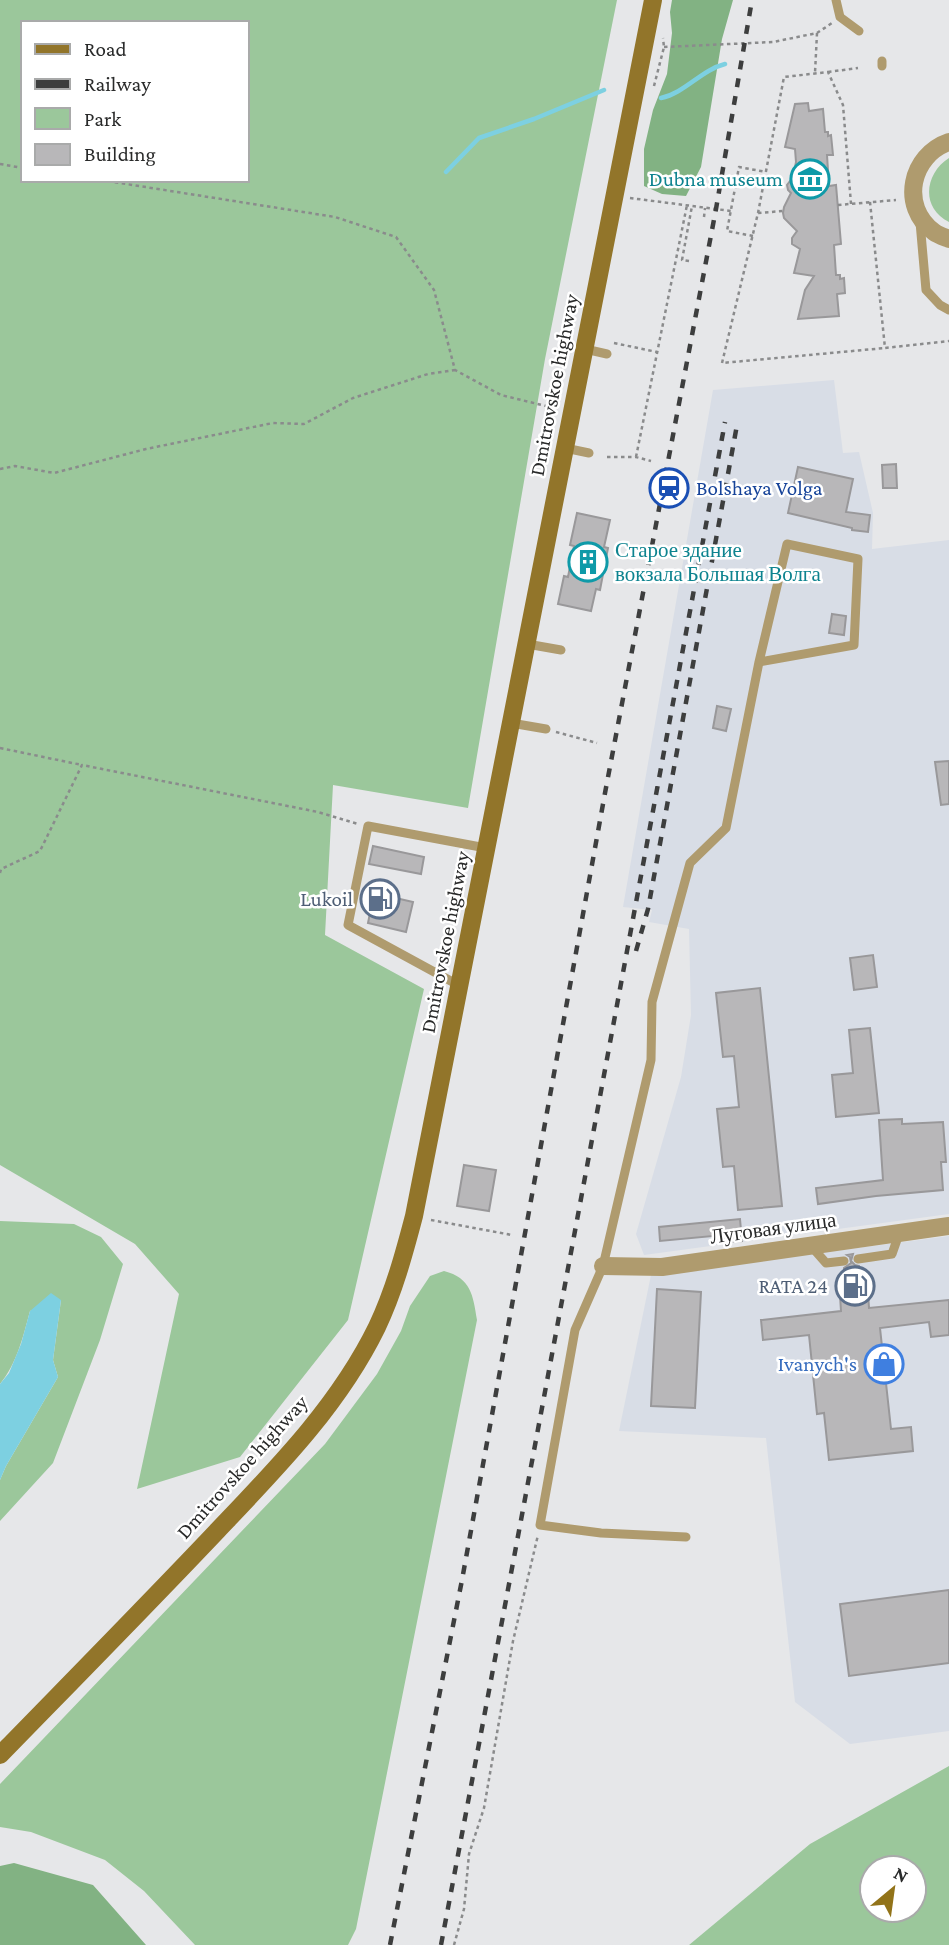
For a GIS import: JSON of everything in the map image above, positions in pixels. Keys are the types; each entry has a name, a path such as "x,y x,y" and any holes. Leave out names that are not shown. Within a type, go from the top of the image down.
{"main road":[{"name":"Dmitrovskoe highway","path":"0,1755 270,1475 342,1387 376,1329 391,1296 414,1216 653,0"}],"street":[{"path":"949,142 938,146 921,161 914,178 913,198 920,217 934,232 949,239"},
{"name":"Луговая улица","path":"603,1266 662,1267 949,1226"}],"lane":[{"path":"836,0 840,17 859,31"},
{"path":"920,217 926,290 940,305 949,310"},
{"path":"585,349 607,354"},
{"path":"565,448 589,453"},
{"path":"686,1537 601,1533 540,1525 575,1330 603,1266 651,1060 652,1002 690,863 726,828 759,662 787,544 858,559 854,645 759,662"},
{"path":"527,644 561,650"},
{"path":"511,723 546,729"},
{"path":"460,986 348,925 368,826 486,848"},
{"path":"859,1259 892,1254 899,1234"},
{"path":"810,1244 826,1263 844,1261"}],"path":[{"path":"664,47 773,42 817,33 840,17"},
{"path":"815,74 817,33"},
{"path":"858,68 784,77 758,213 722,363 949,341"},
{"path":"828,72 843,105 852,204"},
{"path":"0,164 21,168"},
{"path":"753,236 727,231 739,167 766,172"},
{"path":"114,182 335,217 396,237 434,290 454,370"},
{"path":"627,198 731,211"},
{"path":"838,205 913,198"},
{"path":"870,202 885,348"},
{"path":"636,457 687,205"},
{"path":"689,261 682,260 692,206"},
{"path":"704,217 705,208"},
{"path":"758,213 783,211"},
{"path":"612,342 657,352"},
{"path":"0,469 15,466 54,472 273,423 304,424 353,398 428,374 454,370 501,395 572,413"},
{"path":"607,457 636,457 651,461"},
{"path":"546,729 597,743"},
{"path":"0,748 318,812 368,826"},
{"path":"0,873 1,869 40,851 82,765"},
{"path":"414,1216 512,1234"},
{"path":"454,1945 464,1909 469,1854 484,1808 513,1641 540,1525"}],"shaded area":[{"path":"834,380 843,453 859,452 873,513 872,549 949,540 949,1214 644,1255 636,1234 681,1077 691,1015 689,929 649,922 652,910 623,907 713,390"},
{"path":"949,1236 949,1731 850,1744 795,1702 766,1438 619,1431 651,1275"}],"green space":[{"path":"0,0 617,0 545,359 468,808 333,785 325,935 424,989 348,1320 240,1457 137,1489 179,1294 135,1244 0,1165"},
{"path":"672,0 733,0 722,39 701,167 686,196 662,194 644,186 644,149 653,110 667,74 672,33"},
{"path":"949,158 949,222 933,208 929,190 935,172"},
{"path":"0,1221 74,1224 101,1237 123,1264 100,1340 53,1463 0,1521 0,1480 58,1377 53,1360 61,1300 30,1311 15,1359 0,1384"},
{"path":"444,1271 465,1283 472,1295 477,1320 356,1929 348,1945 195,1945 144,1891 105,1860 31,1832 0,1827 0,1784 325,1444 377,1374 401,1331 410,1306 430,1276"},
{"path":"949,1766 949,1945 689,1945 810,1844"},
{"path":"14,1863 93,1885 146,1945 0,1945 0,1866"}],"water":[{"path":"51,1293 61,1300 53,1360 58,1377 0,1480 0,1384 9,1373 21,1344 30,1311"}],"building":[{"path":"808,103 809,111 823,109 825,132 828,132 828,136 831,135 833,155 827,155 829,186 836,185 841,244 834,245 836,275 840,275 840,279 844,278 845,293 837,294 839,316 798,319 805,290 814,276 794,273 800,249 792,244 792,238 797,231 784,218 783,213 791,193 787,185 793,177 796,162 795,149 785,147 795,104"},
{"path":"896,464 897,488 883,488 882,465"},
{"path":"798,467 853,479 846,512 870,515 868,532 788,513"},
{"name":"Старое здание вокзала Большая Волга","path":"577,513 610,520 604,547 608,548 600,590 596,589 591,611 558,604 564,576 568,577 574,546 570,545"},
{"path":"832,614 846,616 844,635 829,633"},
{"path":"717,706 731,709 726,731 713,728"},
{"path":"949,761 949,804 941,805 935,762"},
{"path":"373,846 424,857 421,874 369,864"},
{"path":"374,893 413,902 406,932 368,923"},
{"path":"873,955 877,987 854,990 850,958"},
{"path":"760,988 782,1206 738,1210 734,1166 723,1167 717,1109 739,1107 734,1056 723,1057 716,993"},
{"path":"870,1028 879,1113 836,1117 832,1075 853,1073 849,1030"},
{"path":"902,1119 902,1124 943,1122 946,1162 941,1162 943,1190 818,1204 816,1188 883,1180 879,1120"},
{"path":"464,1165 496,1170 489,1211 457,1206"},
{"path":"740,1219 742,1241 730,1242 730,1238 723,1239 723,1235 660,1241 659,1227"},
{"path":"853,1254 851,1261 859,1266 860,1278 867,1278 869,1308 949,1300 949,1335 931,1337 929,1322 880,1328 891,1429 911,1427 913,1451 829,1460 824,1413 817,1414 809,1335 763,1340 761,1320 841,1311 839,1280 845,1280 844,1268 851,1263 847,1255"},
{"path":"657,1289 701,1292 695,1408 651,1406"},
{"path":"949,1590 949,1663 849,1676 840,1604"}],"waterway":[{"path":"661,98 725,64"},
{"path":"446,172 479,138 604,90"}],"railway":[{"path":"390,1945 462,1580 605,793 716,209 752,0"},
{"path":"441,1945 725,422"},
{"path":"636,951 648,909 737,425"}],"place":[{"name":"Dubna museum","path":"810,179"},
{"name":"Bolshaya Volga","path":"669,488"},
{"name":"Старое здание вокзала Большая Волга","path":"588,562"},
{"name":"Lukoil","path":"380,899"},
{"name":"RATA 24","path":"855,1286"},
{"name":"Ivanych's","path":"884,1364"}]}
